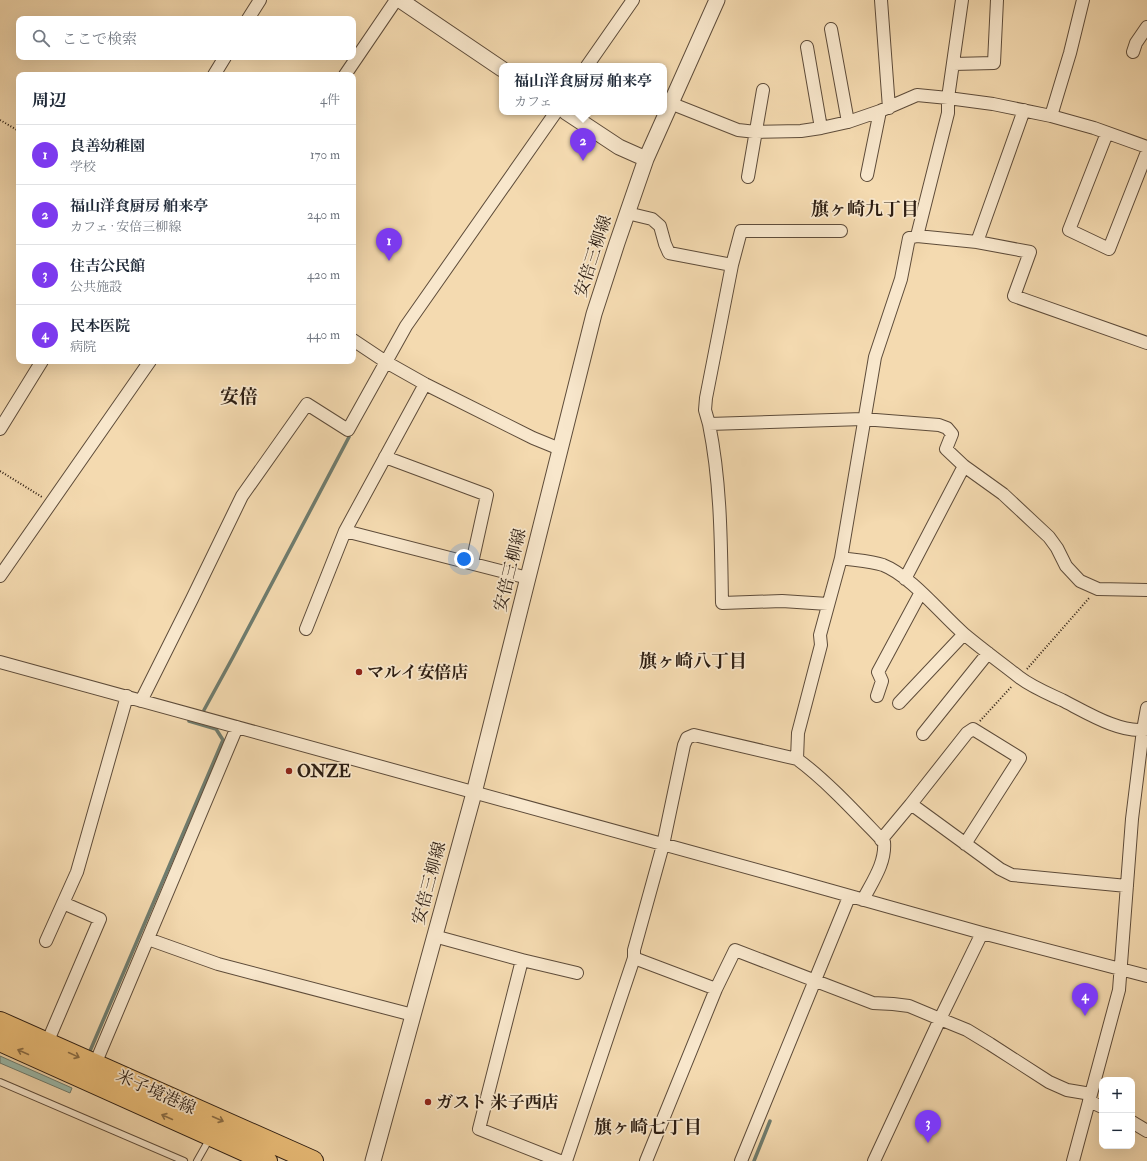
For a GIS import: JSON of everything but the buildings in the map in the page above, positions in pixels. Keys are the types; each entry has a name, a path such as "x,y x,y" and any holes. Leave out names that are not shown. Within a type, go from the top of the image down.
{"main road":[{"name":"米子境港線","path":"0,1022 47,1043 91,1073 210,1136 267,1161"},
{"name":"米子境港線","path":"0,1041 91,1073 313,1161"}],"street":[{"path":"250,16 260,0"},
{"path":"356,59 396,0"},
{"path":"400,0 499,67"},
{"path":"590,63 633,0"},
{"name":"安倍三柳線","path":"667,110 717,0"},
{"path":"868,175 885,109 881,0"},
{"path":"917,236 948,113 948,98 962,0"},
{"path":"953,64 994,63 997,0"},
{"path":"1051,116 1070,53 1082,0"},
{"path":"1133,52 1136,43 1147,27"},
{"path":"831,28 848,122"},
{"path":"807,47 821,128"},
{"path":"216,72 223,60"},
{"path":"347,72 355,60"},
{"path":"748,177 763,90"},
{"path":"670,103 738,130 756,132 801,131 848,122 885,109 917,95 948,98 1024,110 1051,116 1147,147"},
{"path":"977,242 1024,110"},
{"path":"140,700 192,599 242,496 307,404 348,430 406,326 554,115"},
{"path":"571,115 619,146 646,159"},
{"name":"安倍三柳線","path":"373,1161 474,793 594,314 646,159 665,115"},
{"path":"1107,133 1069,230 1109,249 1147,152"},
{"path":"627,213 652,219 660,226 669,253 732,265"},
{"path":"828,604 782,601 722,603 720,510 714,450 705,410 706,398 732,265 741,231 841,231"},
{"path":"797,759 798,733 821,645 820,635 841,558 874,357 901,279 909,238 917,236 977,242 1030,252 1014,296 1147,343"},
{"path":"356,342 386,362 425,384 533,438 560,449"},
{"path":"0,429 40,364"},
{"path":"0,576 148,364"},
{"path":"306,629 345,531 425,384"},
{"path":"709,424 863,420 939,425 947,428 952,434 946,449 964,466 1003,494 1049,538 1057,548 1066,566 1080,581 1098,589 1147,590"},
{"path":"385,457 487,495 472,563"},
{"path":"905,579 964,466"},
{"path":"345,531 528,578"},
{"path":"841,558 883,565 905,579 921,592 964,634 1020,678 1046,694 1062,700 1088,715 1125,728 1145,729"},
{"path":"877,696 882,680 878,672 921,592"},
{"path":"899,703 964,634"},
{"path":"922,734 988,652"},
{"path":"0,662 786,878 849,897 1147,976"},
{"path":"46,941 78,872 127,696"},
{"path":"1074,1161 1119,990 1132,819 1147,708"},
{"path":"91,1073 237,727"},
{"path":"881,840 967,733 973,729 1020,758 965,844"},
{"path":"566,1161 634,958 634,950 662,845 684,745 687,738 694,735 797,759 820,778 884,842 885,851 882,862 863,900"},
{"path":"911,804 1000,869 1012,875 1127,886"},
{"path":"741,1161 849,897"},
{"path":"47,1043 100,919 63,903"},
{"path":"874,1161 982,933"},
{"path":"434,936 577,973"},
{"path":"148,939 218,964 413,1015"},
{"path":"646,1161 716,989 734,950 873,1002 909,1006 967,1030 1049,1082 1090,1098 1099,1105"},
{"path":"634,958 716,989"},
{"path":"522,960 479,1129 560,1161"},
{"path":"1135,1124 1147,1131"}],"lane":[{"path":"0,1082 184,1161"},
{"path":"198,1161 210,1136"}],"path":[{"path":"0,120 16,129"},
{"path":"0,470 51,503"},
{"path":"973,729 1098,589"}],"shaded area":[{"path":"0,1056 72,1088 70,1093 0,1063"}],"waterway":[{"path":"204,710 349,437"},
{"path":"90,1051 223,740 216,729 189,721"},
{"path":"754,1161 770,1121"}],"place":[{"name":"福山洋食厨房 舶来亭","path":"583,161"},
{"name":"良善幼稚園","path":"389,261"},
{"name":"マルイ安倍店","path":"359,672"},
{"name":"ONZE","path":"289,771"},
{"name":"民本医院","path":"1085,1016"},
{"name":"ガスト 米子西店","path":"428,1102"},
{"name":"住吉公民館","path":"928,1143"}],"district":[{"name":"旗ヶ崎九丁目","path":"865,209"},
{"name":"安倍","path":"239,397"},
{"name":"旗ヶ崎八丁目","path":"693,661"},
{"name":"旗ヶ崎七丁目","path":"648,1127"}]}
